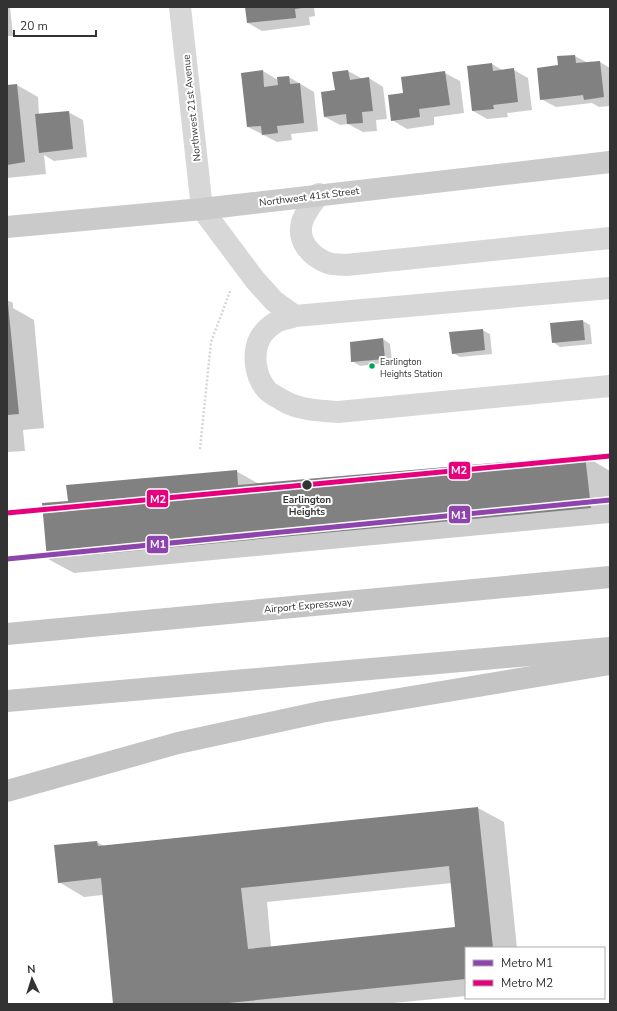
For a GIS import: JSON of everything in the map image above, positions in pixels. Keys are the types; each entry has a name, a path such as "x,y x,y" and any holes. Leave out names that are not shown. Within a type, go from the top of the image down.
{"highway":[{"name":"Airport Expressway","path":"7,634 610,577"},
{"path":"7,701 610,648"},
{"path":"7,791 178,743 321,712 610,664"}],"main road":[{"name":"Northwest 41st Street","path":"7,227 202,209 319,194 610,162"}],"street":[{"name":"Northwest 21st Avenue","path":"180,7 202,209"},
{"path":"319,194 308,209 302,222 301,238 308,249 316,257 329,263 346,265 610,238"},
{"path":"202,209 255,280 274,301 295,316"},
{"path":"610,288 295,316 279,320 269,328 260,338 256,350 256,365 260,378 267,389 284,402 299,407 316,410 338,412 610,386"}],"path":[{"path":"200,449 211,342 242,261"}],"building":[{"path":"245,7 302,8 295,9 296,18 247,23"},
{"path":"575,55 576,63 600,61 604,97 584,100 583,95 540,100 537,68 558,65 557,56"},
{"path":"492,63 493,71 514,68 518,102 493,105 494,109 472,111 467,66"},
{"path":"263,70 264,87 278,85 277,77 289,76 290,84 300,83 304,123 277,126 278,133 262,135 261,126 247,127 241,73"},
{"path":"348,70 350,80 369,77 373,111 362,112 363,123 347,124 346,114 324,117 321,92 335,90 332,72"},
{"path":"445,71 450,105 419,109 420,117 391,121 388,95 403,93 401,77"},
{"path":"17,84 25,162 7,165 7,85"},
{"path":"69,111 73,149 39,153 35,114"},
{"path":"7,304 19,414 7,415"},
{"path":"583,320 585,340 552,343 550,323"},
{"path":"483,329 485,350 452,354 449,332"},
{"path":"383,338 385,359 351,362 350,342"},
{"path":"585,455 591,508 47,559 42,503 68,501 66,485 237,470 238,485"},
{"path":"478,807 493,947 465,947 465,979 218,1004 113,1004 101,878 58,883 54,845 97,841 98,846","holes":["449,866 455,927 248,949 241,888"]}],"metro line":[{"name":"M2","path":"7,513 610,456"},
{"name":"M1","path":"7,559 610,500"}],"place":[{"name":"Earlington Heights Station","path":"372,366"},
{"name":"Earlington Heights","path":"307,485"}]}
